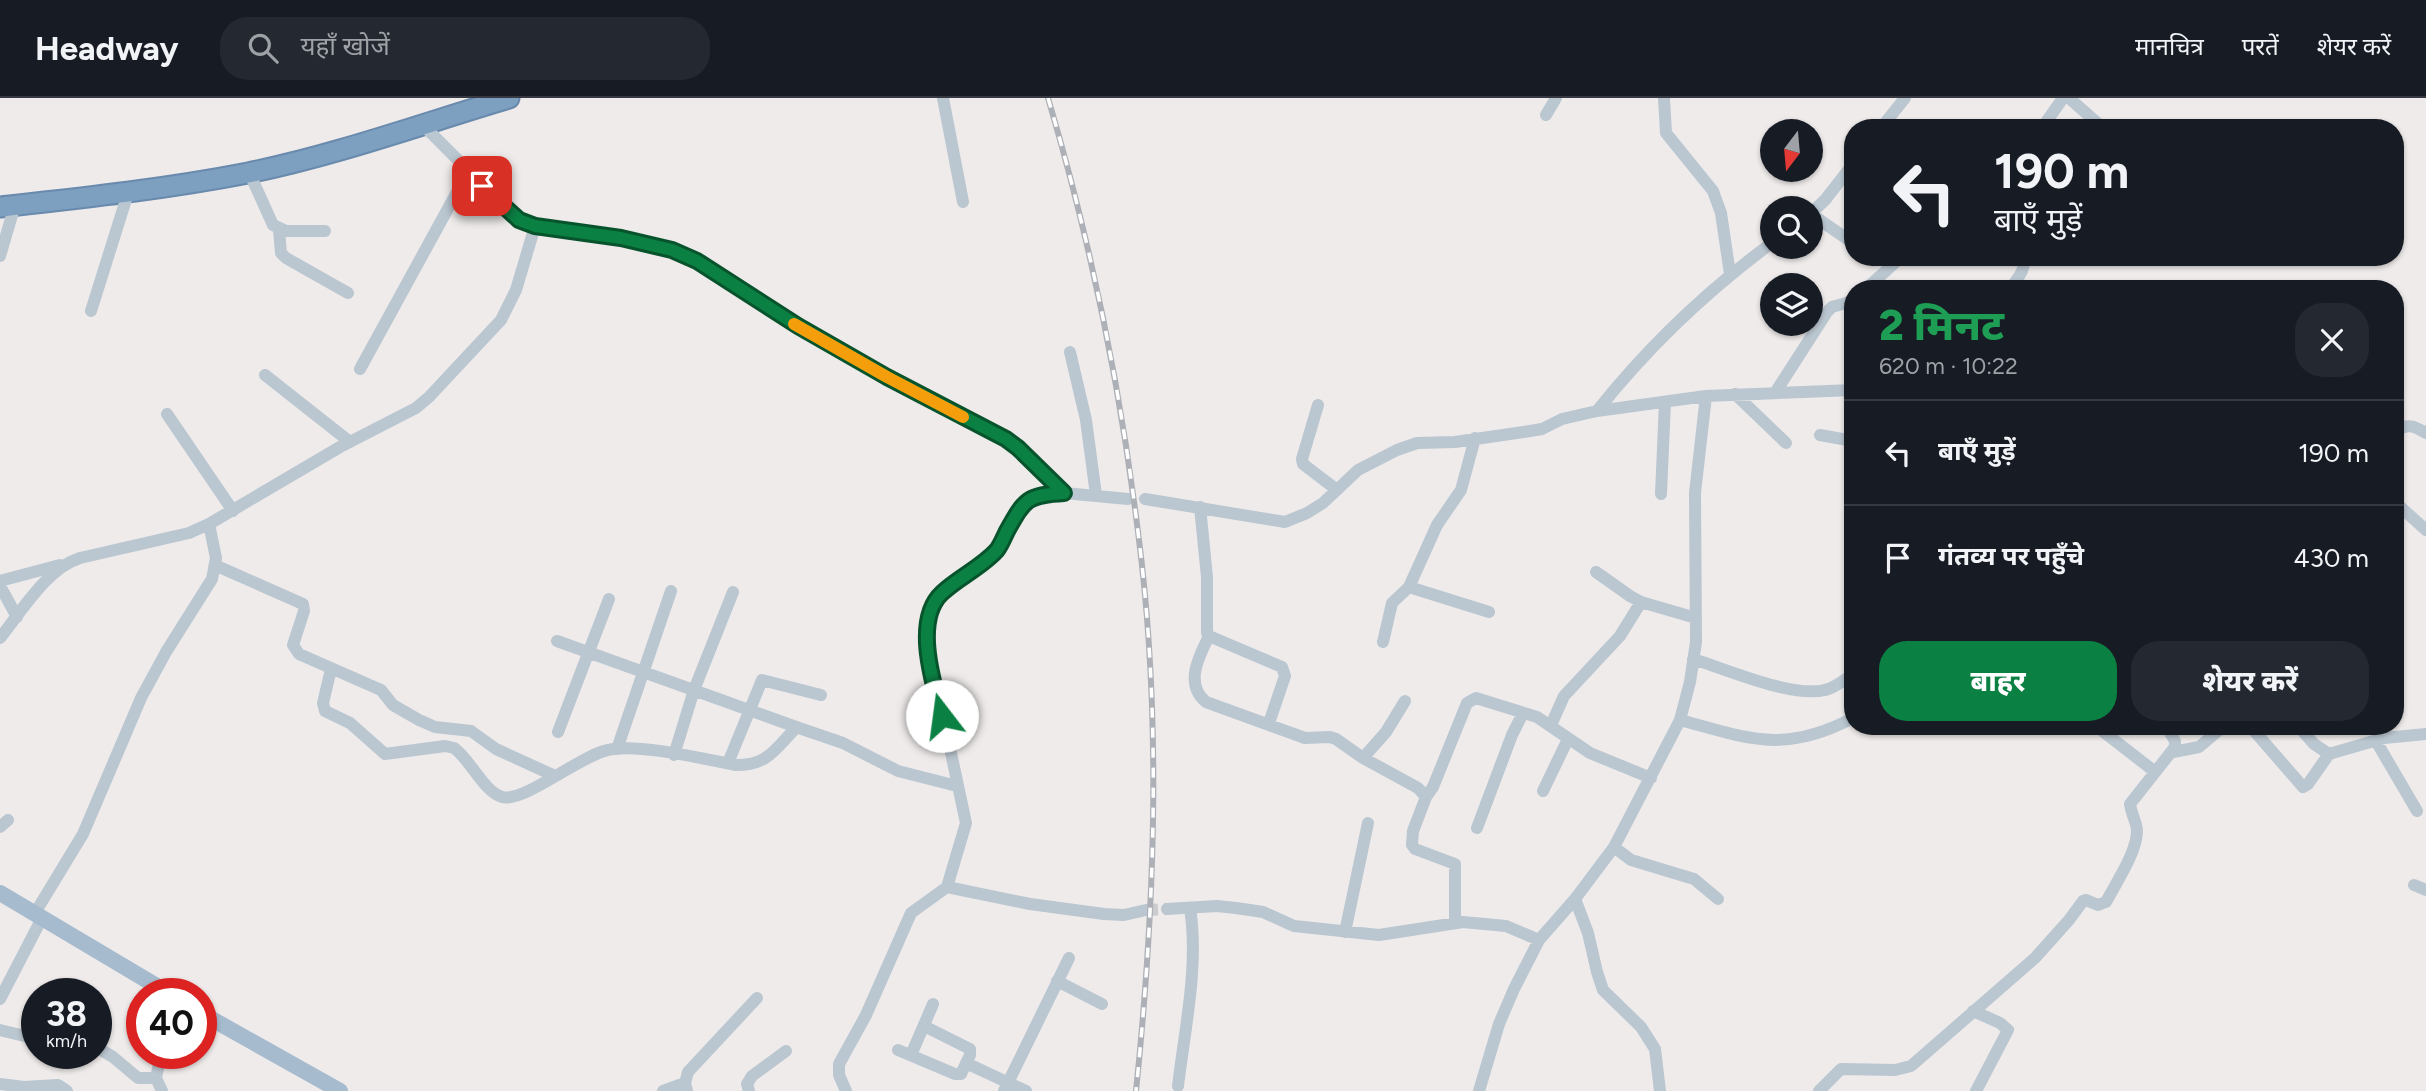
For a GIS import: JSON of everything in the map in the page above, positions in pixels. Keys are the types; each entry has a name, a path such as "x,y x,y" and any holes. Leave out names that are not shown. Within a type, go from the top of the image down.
{"highway":[{"path":"8,206 249,172 316,157 509,98"}],"main road":[{"path":"0,893 143,978"},
{"path":"217,1022 340,1091"}],"street":[{"path":"943,98 963,202"},
{"path":"1546,115 1556,98"},
{"path":"1664,98 1666,133 1713,191 1721,213 1730,274"},
{"path":"1888,119 1905,98"},
{"path":"2048,119 2063,98"},
{"path":"2069,98 2093,119"},
{"path":"422,124 519,220 535,226 621,238 672,250 697,261 798,326 887,377 1006,439 1064,493"},
{"path":"249,172 270,220 279,230 281,253 348,293"},
{"path":"360,369 468,172"},
{"path":"1823,202 1844,176"},
{"path":"91,311 129,190"},
{"path":"0,256 8,206"},
{"path":"1823,222 1844,237"},
{"path":"17,617 0,583 79,558 189,533 416,408 500,320 516,290 535,226"},
{"path":"279,230 325,231"},
{"path":"1597,411 1624,376 1730,274 1760,252"},
{"path":"1876,280 1891,266"},
{"path":"1775,393 1827,312 1832,307 1844,304"},
{"path":"1070,352 1086,420 1096,495"},
{"path":"265,375 350,442"},
{"path":"1146,499 1285,522 1323,503 1357,470 1417,443 1455,442 1530,432 1597,411 1706,396 1844,390"},
{"path":"1735,394 1786,443"},
{"path":"1479,1091 1499,1024 1539,940 1575,899 1614,847 1680,720 1693,659 1696,618 1695,493 1706,396"},
{"path":"1661,494 1665,402"},
{"path":"1318,405 1302,458 1303,464 1337,490"},
{"path":"167,414 233,511"},
{"path":"2404,427 2410,425 2426,433"},
{"path":"1820,435 1844,439"},
{"path":"1383,642 1392,603 1409,587 1437,525 1461,490 1475,438"},
{"path":"846,1091 839,1074 839,1064 866,1015 911,913 947,887 967,823 929,668 928,624 938,597 997,550 1018,511 1028,499 1039,494 1064,493 1128,499"},
{"path":"1200,506 1207,577 1206,627 1209,636 1194,667 1199,696 1206,702 1306,738 1330,737 1418,788 1426,797"},
{"path":"2404,510 2426,530"},
{"path":"0,999 38,916 77,847 141,698 166,652 206,592 217,566 209,524"},
{"path":"0,638 51,575 64,564"},
{"path":"217,566 301,602 304,608 294,640 294,650 377,688 393,705 428,725 475,733 496,749 555,775"},
{"path":"1596,572 1630,596 1696,618"},
{"path":"1409,587 1489,612"},
{"path":"617,749 671,591"},
{"path":"674,755 694,690 733,592"},
{"path":"558,732 609,599"},
{"path":"1551,725 1564,696 1620,636 1641,601"},
{"path":"1209,636 1282,667 1285,676 1269,723"},
{"path":"557,641 843,743 898,771 957,786"},
{"path":"1693,659 1776,686 1797,690 1828,690 1844,680"},
{"path":"331,669 323,709 355,727 382,753 445,746 454,748 490,789 506,798 522,794 588,757 617,749 640,749 749,765 761,762 799,728"},
{"path":"728,763 762,680 821,695"},
{"path":"1455,923 1455,864 1415,849 1412,845 1413,831 1426,797 1433,787 1470,699 1481,699 1551,725 1590,753 1651,778"},
{"path":"1363,758 1386,732 1405,701"},
{"path":"1477,828 1523,713"},
{"path":"1680,720 1737,736 1792,741 1830,730 1844,723"},
{"path":"445,746 464,730"},
{"path":"2258,735 2303,787 2329,754 2376,741 2426,734"},
{"path":"2108,735 2154,771"},
{"path":"2171,735 2175,741 2173,752"},
{"path":"1819,1091 1845,1069 1906,1069 2044,948 2087,900 2098,905 2106,902 2133,849 2136,835 2130,804 2154,771 2173,752 2199,747 2213,735"},
{"path":"2306,735 2329,754"},
{"path":"1543,791 1568,739"},
{"path":"2376,741 2417,811"},
{"path":"1345,932 1368,823"},
{"path":"1614,847 1631,860 1694,879 1718,899"},
{"path":"947,887 1030,904 1104,915 1124,915 1146,909"},
{"path":"1575,899 1588,933 1603,990 1640,1027 1656,1049 1660,1091"},
{"path":"1178,1086 1193,962 1194,934 1190,908"},
{"path":"1167,909 1236,908 1263,912 1294,926 1345,932 1391,934 1455,923 1506,926 1539,940"},
{"path":"1006,1087 1069,958"},
{"path":"1058,981 1102,1004"},
{"path":"663,1091 686,1087 688,1072 757,998"},
{"path":"911,1055 933,1004"},
{"path":"1973,1011 2000,1023 2008,1030 1976,1091"},
{"path":"898,1050 957,1074 962,1072 970,1052 968,1047 924,1026"},
{"path":"0,1030 21,1035"},
{"path":"749,1091 747,1084 752,1076 786,1051"},
{"path":"112,1056 138,1078 156,1078"},
{"path":"966,1063 1006,1087 1026,1091"},
{"path":"158,1069 156,1078 162,1091"},
{"path":"0,1084 24,1087 58,1085 67,1091"}],"tunnel":[{"path":"1146,910 1167,909"}],"railway":[{"path":"1048,98 1077,205 1113,368 1131,477 1146,601 1153,741 1153,812 1148,952 1136,1091"}],"slow traffic":[{"path":"794,324 963,417"}],"route":[{"path":"482,186 511,214 535,226 621,238 672,250 697,261 798,326 887,377 1006,439 1064,493 1039,494 1028,499 1018,511 997,550 938,597 928,624 929,668 942,716"}]}
